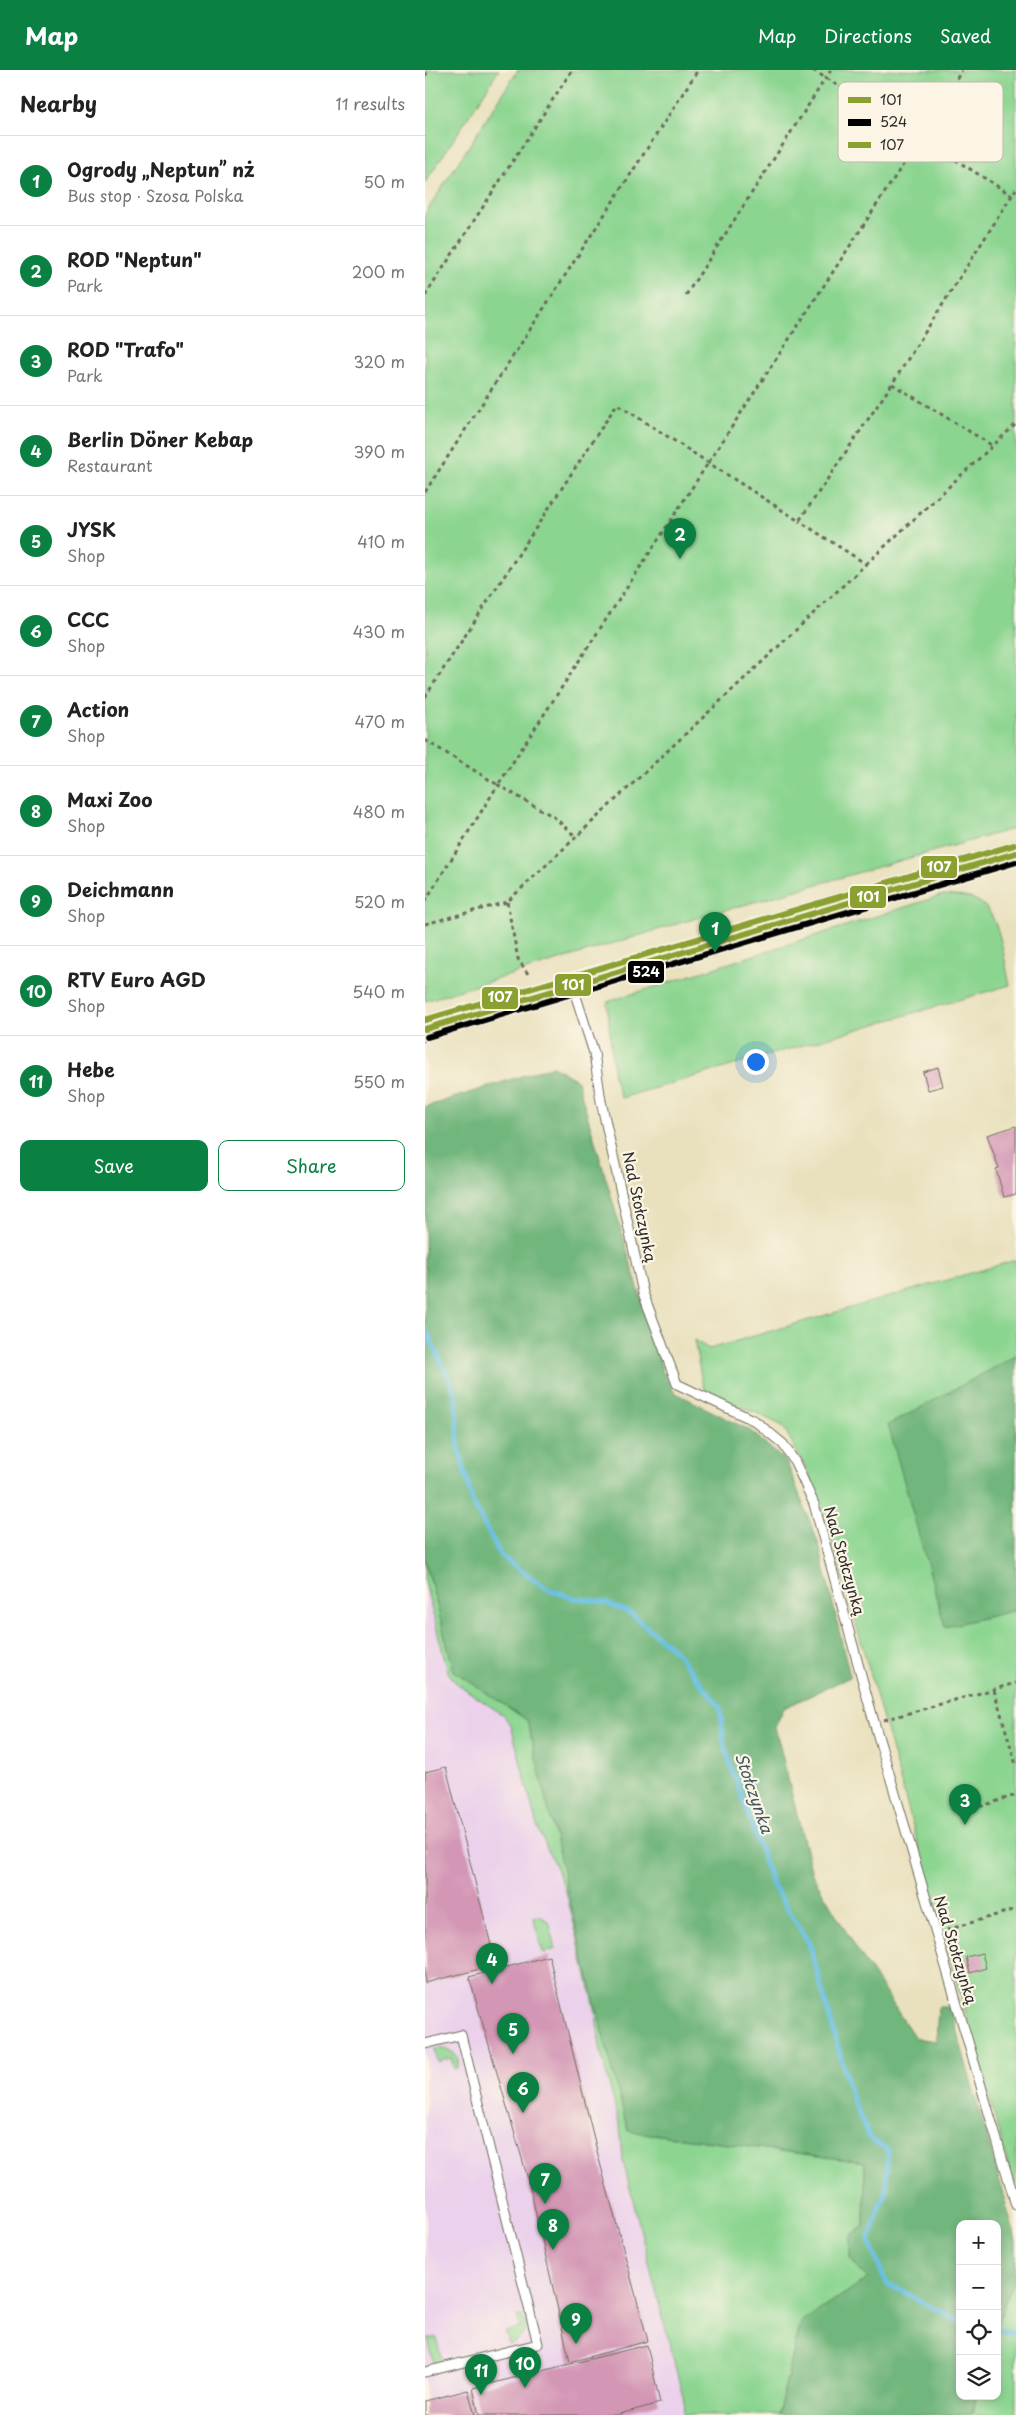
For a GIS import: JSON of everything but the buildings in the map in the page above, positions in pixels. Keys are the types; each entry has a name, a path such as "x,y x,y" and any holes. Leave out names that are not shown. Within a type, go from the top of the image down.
{"street":[{"path":"425,1029 1016,853"}],"lane":[{"name":"Nad Stołczynką","path":"572,984 593,1053 601,1101 643,1293 677,1384 755,1421 783,1444 795,1462 814,1504 873,1722 1016,2205"},
{"path":"425,2044 461,2035 538,2344 425,2372"}],"path":[{"path":"425,76 429,70"},
{"path":"425,296 571,70"},
{"path":"425,492 698,70"},
{"path":"813,70 838,86"},
{"path":"686,295 831,70"},
{"path":"955,82 962,70"},
{"path":"425,901 707,461 904,162"},
{"path":"960,162 1016,198"},
{"path":"799,521 893,384 1016,189"},
{"path":"893,384 993,446"},
{"path":"425,696 617,404 866,564"},
{"path":"425,924 507,902 1016,424"},
{"path":"425,740 498,786 554,817 577,838"},
{"path":"507,902 518,959 535,984"},
{"path":"884,1720 1016,1684"},
{"path":"994,1690 1016,1765"},
{"path":"957,1814 1016,1795"},
{"path":"944,1931 1016,1909"}],"shaded area":[{"path":"425,1560 454,1671 527,1720 864,2226 868,2279 801,2322 778,2415 425,2415"}],"green space":[{"path":"425,70 499,70 425,183"},
{"path":"518,70 1016,70 1016,828 680,923 425,1001 425,214"},
{"path":"943,895 973,899 981,903 988,910 997,929 1010,985 621,1098 614,1078 607,1002"},
{"path":"553,1066 577,1080 663,1373 674,1392 751,1431 787,1463 819,1545 850,1677 784,1708 775,1727 812,1874 854,1945 915,2038 936,2041 938,2007 950,2007 1016,2240 1016,2272 1001,2314 1001,2220 956,2220 956,2400 975,2400 973,2415 778,2415 801,2322 868,2279 850,2258 850,2236 864,2226 865,2162 628,2131 581,1947 527,1720 454,1671 425,1560 425,1107"},
{"path":"1016,1260 1016,1356 889,1425 945,1626 1016,1610 1016,2193 839,1564 807,1470 783,1426 750,1410 720,1400 703,1387 694,1340 709,1349"},
{"path":"1016,1356 1016,1610 945,1627 888,1425"},
{"path":"425,1560 454,1671 527,1720 628,2131 865,2162 864,2226 868,2279 801,2322 778,2415 683,2415 684,2401 623,2161 620,2127 600,2048 596,2013 565,1888 537,1826 511,1725 503,1715 456,1683 448,1672 425,1583"},
{"path":"539,1916 549,1921 556,1949 543,1953 533,1917"},
{"path":"434,2049 448,2050 455,2054 458,2067 454,2069 451,2058 437,2062"},
{"path":"1016,2272 1016,2415 973,2415 975,2400 1001,2400 1001,2314"},
{"path":"517,2316 521,2316 525,2320 524,2333 520,2339 508,2344 505,2332 520,2328"},
{"path":"436,2337 442,2360 434,2363 428,2339"}],"waterway":[{"name":"Stołczynka","path":"425,1327 455,1392 459,1449 473,1503 501,1556 549,1590 575,1598 603,1602 630,1613 674,1650 720,1707 724,1745 772,1884 809,1943 853,2101 870,2139 888,2150 886,2190 869,2238 885,2282 956,2320"},
{"name":"Stołczynka","path":"1001,2331 1016,2334"}],"transit line":[{"name":"107","path":"425,1020 1014,845"},
{"name":"101","path":"425,1029 1016,853"},
{"name":"524","path":"427,1037 1016,862"}],"place":[{"name":"ROD \"Neptun\"","path":"680,559"},
{"name":"Ogrody „Neptun” nż","path":"715,953"},
{"name":"ROD \"Trafo\"","path":"965,1825"},
{"name":"Berlin Döner Kebap","path":"492,1984"},
{"name":"JYSK","path":"513,2054"},
{"name":"CCC","path":"523,2113"},
{"name":"Action","path":"545,2204"},
{"name":"Maxi Zoo","path":"553,2250"},
{"name":"Deichmann","path":"576,2344"},
{"name":"RTV Euro AGD","path":"525,2388"},
{"name":"Hebe","path":"481,2395"}]}
